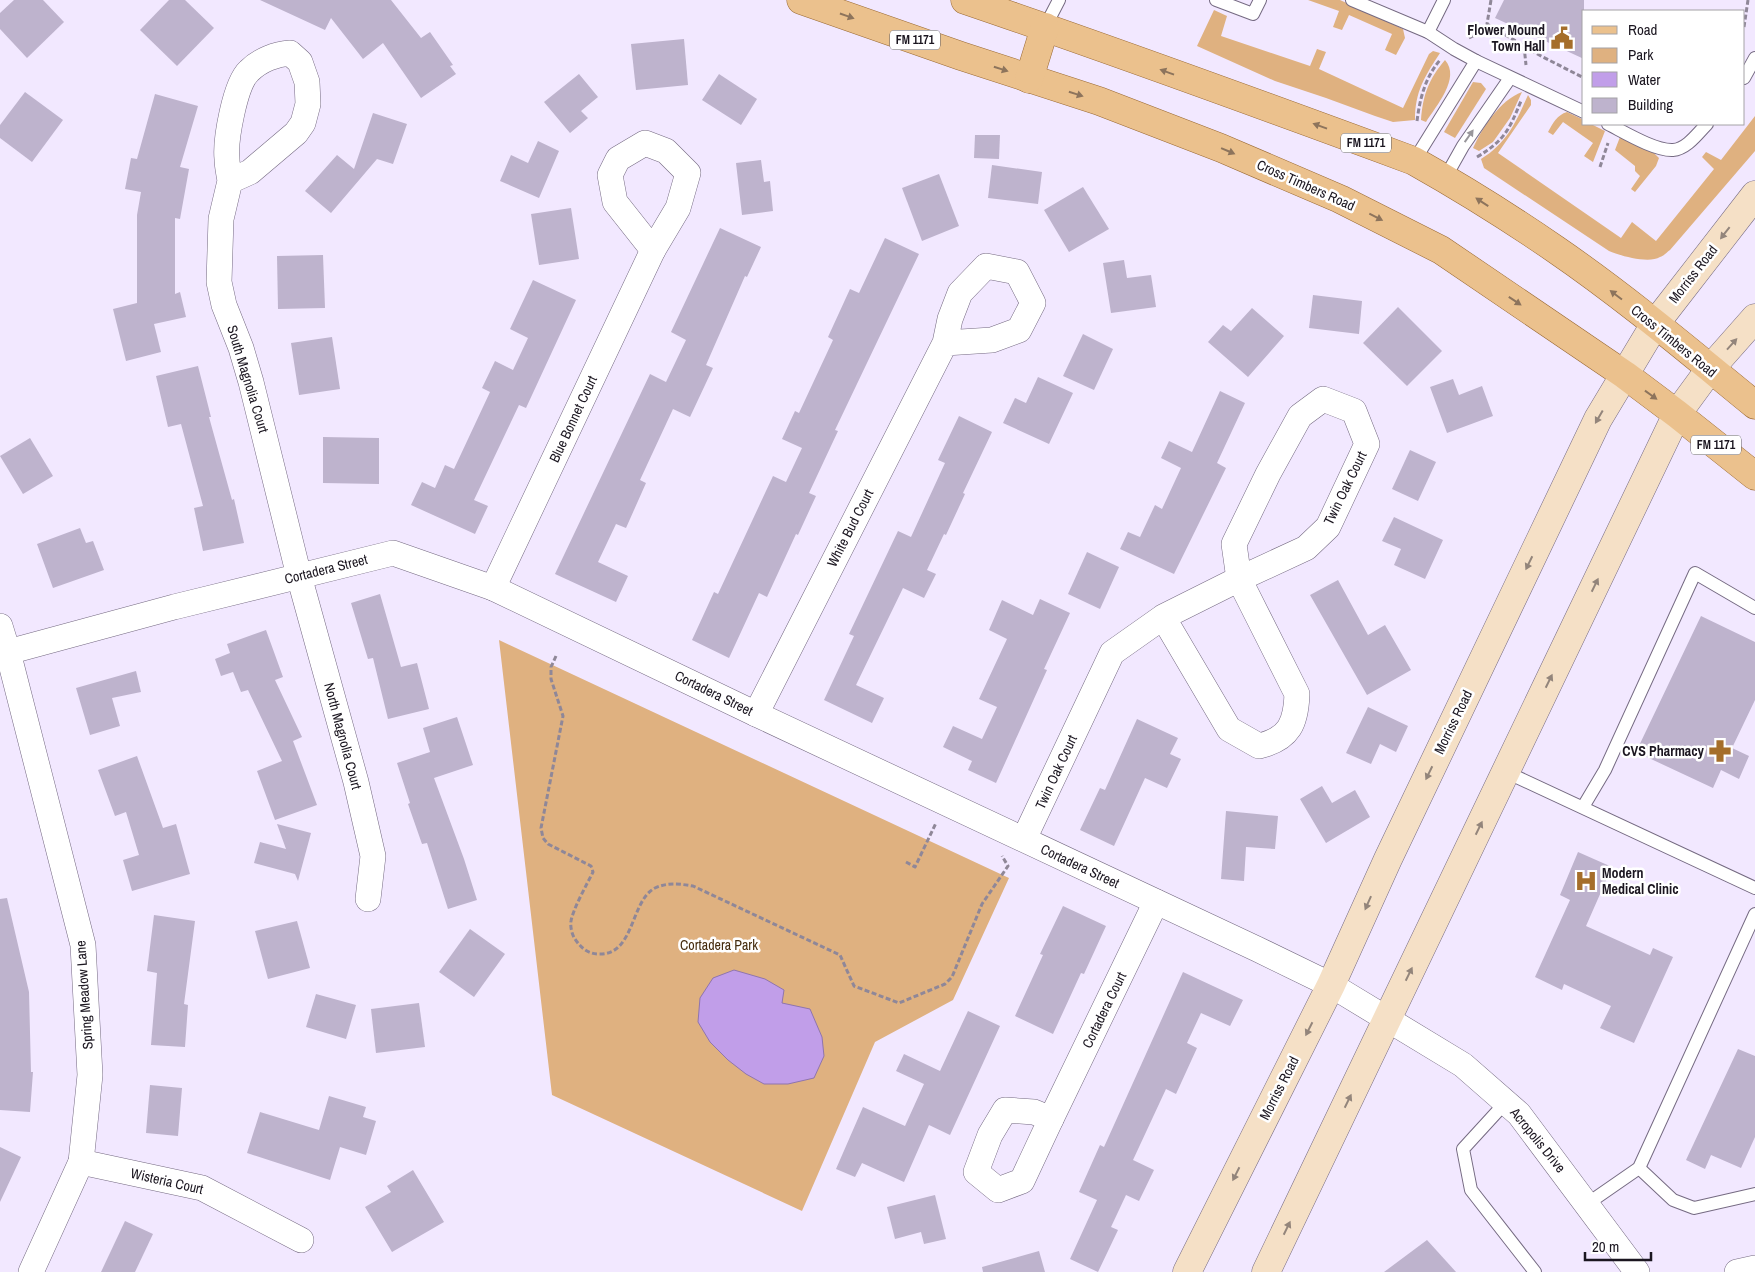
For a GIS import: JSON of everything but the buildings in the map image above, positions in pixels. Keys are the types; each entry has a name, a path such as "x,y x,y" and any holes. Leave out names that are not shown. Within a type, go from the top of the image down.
{"main road":[{"name":"Cross Timbers Road","path":"801,0 1029,79 1099,101 1221,148 1340,199 1441,250 1625,375 1755,476"},
{"name":"Cross Timbers Road","path":"965,0 1045,27 1414,161 1445,178 1555,249 1655,324 1755,406"},
{"path":"1029,79 1045,27"},
{"name":"Morriss Road","path":"1188,1272 1331,985 1388,859 1594,428 1655,324 1755,195"},
{"path":"1266,1272 1677,414 1710,369 1755,318"}],"street":[{"name":"South Magnolia Court","path":"230,182 250,172 296,132 303,123 308,104 307,82 300,62 290,53 279,54 260,62 248,71 233,106 226,158 230,182 221,219 219,282 224,305 241,348 251,382 299,576"},
{"name":"Blue Bonnet Court","path":"493,588 653,250"},
{"name":"White Bud Court","path":"756,714 945,343"},
{"name":"Twin Oak Court","path":"1024,839 1112,653 1163,617 1239,579 1306,548 1328,527 1367,444 1354,412 1323,399 1300,416 1268,474 1234,544 1239,579 1297,694 1296,712 1289,730 1269,744 1259,746 1229,729 1163,617"},
{"name":"Cortadera Street","path":"8,652 165,609 393,553 493,588 1331,985 1388,1018"},
{"name":"North Magnolia Court","path":"299,576 356,782 372,856 368,899"},
{"name":"Spring Meadow Lane","path":"0,626 83,945 90,1075 81,1162 31,1272"},
{"name":"Cortadera Court","path":"1051,1119 1156,902"},
{"name":"Acropolis Drive","path":"1388,1018 1462,1065 1519,1114 1637,1272"},
{"name":"Wisteria Court","path":"81,1162 202,1188 301,1240"},
{"path":"1737,1272 1755,1268"}],"lane":[{"path":"1045,27 1058,0"},
{"path":"1216,0 1253,14 1260,0"},
{"path":"1352,0 1428,32 1476,61 1582,111"},
{"path":"1428,32 1444,0"},
{"path":"1745,76 1755,58"},
{"path":"1414,161 1476,61"},
{"path":"1445,178 1462,146 1510,78"},
{"path":"1610,125 1658,148 1674,150 1688,143 1706,125"},
{"path":"1583,808 1605,770 1695,573 1755,608"},
{"path":"1506,772 1755,888"},
{"path":"1587,1204 1639,1168 1755,914"},
{"path":"1506,1102 1463,1149 1471,1190 1535,1272"},
{"path":"1639,1168 1673,1200 1694,1208 1755,1194"}],"path":[{"path":"1491,0 1487,24 1541,56 1582,77"},
{"path":"1745,20 1748,0"},
{"path":"1417,121 1420,98 1432,70 1444,56 1473,35 1491,27"},
{"path":"556,656 551,667 551,679 563,716 541,828 548,844 590,866 593,872 570,921 572,935 580,947 592,954 604,954 615,950 623,942 645,898 654,888 670,883 693,886 840,955 854,986 899,1004 945,984 952,976 982,904 1008,866 1001,853"},
{"path":"906,862 915,866 936,822"}],"green space":[{"path":"1308,0 1340,0 1403,29 1405,38 1396,55 1385,50 1392,34 1349,15 1342,30 1333,27 1339,11"},
{"path":"1214,10 1227,16 1221,36 1310,66 1317,49 1326,52 1319,69 1403,108 1429,54 1433,51 1440,53 1419,92 1415,120 1393,122 1275,81 1197,46"},
{"path":"1445,60 1449,67 1449,83 1441,100 1426,122 1421,120 1425,95 1431,80"},
{"path":"1473,82 1481,83 1486,89 1455,138 1444,132"},
{"path":"1522,92 1510,118 1493,142 1479,151 1473,148 1481,132 1499,108 1506,101"},
{"path":"1528,95 1531,105 1498,153 1621,238 1632,222 1656,241 1714,169 1702,157 1706,152 1721,160 1755,116 1755,151 1670,250 1655,259 1649,260 1628,257 1609,251 1484,168 1481,159 1498,146 1510,131"},
{"path":"1567,112 1582,119 1582,125 1593,125 1605,131 1593,162 1584,156 1593,143 1563,122 1553,135 1548,132 1558,117"},
{"path":"1620,137 1654,153 1659,158 1656,166 1635,192 1631,189 1640,176 1635,171 1635,166 1615,150"},
{"name":"Cortadera Park","path":"499,640 1009,878 953,1000 875,1042 802,1211 552,1095"}],"water":[{"path":"734,970 765,979 784,990 782,1003 810,1009 822,1037 824,1056 814,1078 788,1084 764,1084 746,1074 728,1060 710,1042 698,1022 700,998 713,978"}],"place":[{"name":"Flower Mound Town Hall","path":"1562,38"},
{"name":"CVS Pharmacy","path":"1720,751"},
{"name":"Modern Medical Clinic","path":"1586,881"}]}
